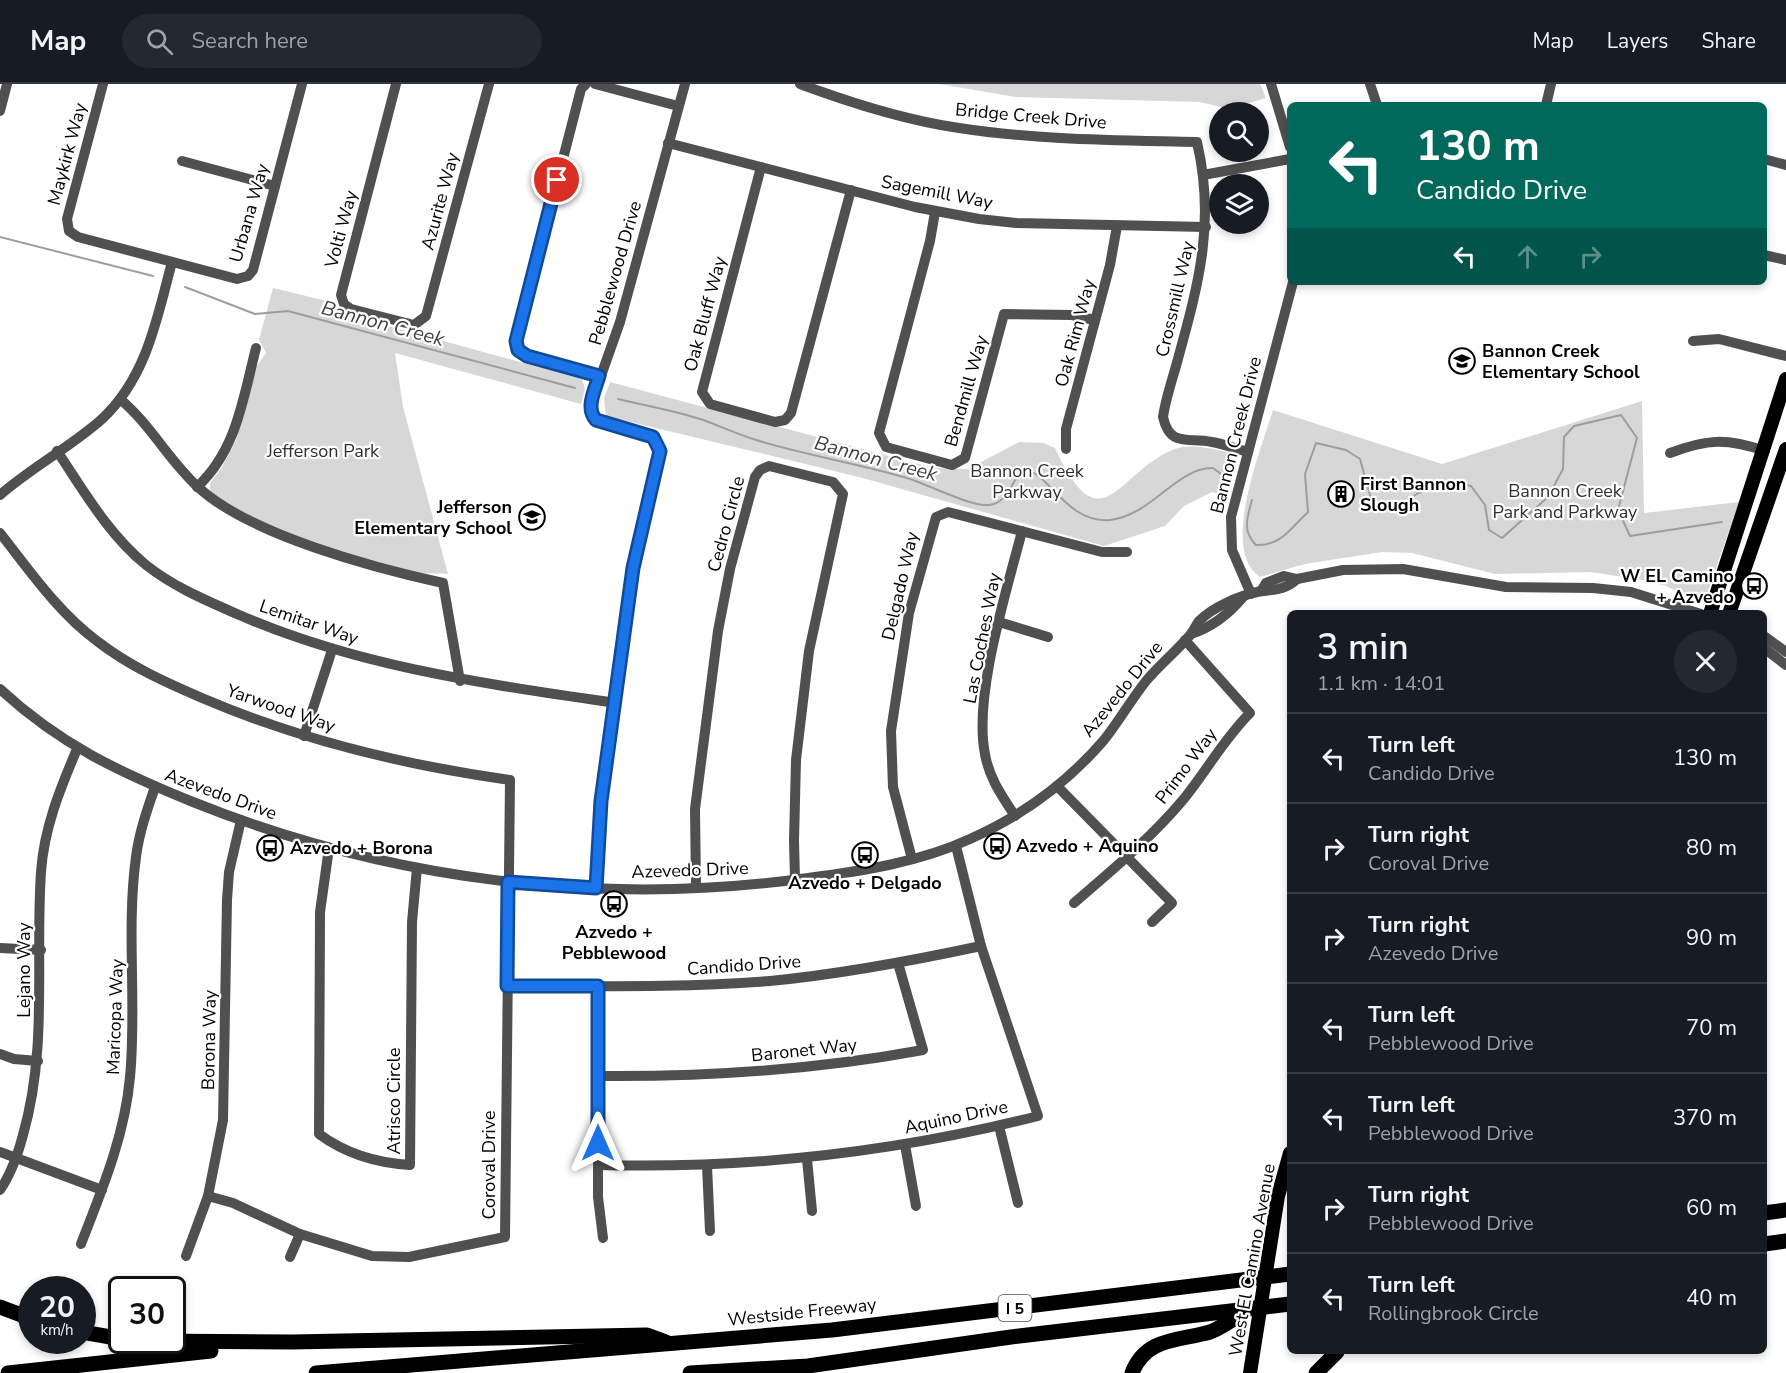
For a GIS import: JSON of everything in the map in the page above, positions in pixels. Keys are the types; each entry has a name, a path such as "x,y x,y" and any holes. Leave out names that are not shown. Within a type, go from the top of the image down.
{"highway":[{"path":"1767,1213 1786,1210"},
{"path":"1767,1244 1786,1241"},
{"name":"Westside Freeway","path":"316,1373 855,1327 1287,1274"},
{"name":"I 5","path":"690,1373 808,1366 1023,1336 1287,1304"},
{"path":"0,1307 18,1314"},
{"path":"1132,1373 1143,1354 1155,1345 1212,1331 1249,1309"},
{"path":"186,1341 292,1342 647,1335 672,1344"},
{"path":"8,1373 292,1342"},
{"path":"1316,1373 1335,1354"},
{"path":"754,1373 808,1366"}],"main road":[{"path":"1711,610 1765,451 1786,379"},
{"path":"1730,610 1786,449"},
{"name":"West El Camino Avenue","path":"1250,1373 1278,1196 1287,1164"}],"street":[{"path":"0,111 7,84"},
{"name":"Maykirk Way","path":"103,84 67,226 78,237 172,262"},
{"name":"Urbana Way","path":"172,262 237,279 248,276 253,270 302,84"},
{"name":"Volti Way","path":"396,84 341,295 344,304 351,309 411,325 420,323"},
{"name":"Azurite Way","path":"420,323 426,316 489,84"},
{"path":"586,84 581,88 516,341 518,350 527,356 599,376"},
{"path":"595,84 678,106"},
{"name":"Pebblewood Drive","path":"596,888 601,801 633,568 660,451 653,437 596,420 591,412 591,404 620,322 684,84"},
{"name":"Bridge Creek Drive","path":"800,84 881,111 957,128 1039,137 1197,141 1203,175"},
{"path":"1271,84 1287,137"},
{"path":"1370,84 1376,102"},
{"path":"1547,102 1551,84"},
{"name":"Sagemill Way","path":"668,143 935,212 1017,223 1206,227"},
{"path":"1203,175 1287,160"},
{"path":"1767,160 1786,165"},
{"path":"182,161 275,186"},
{"name":"Oak Bluff Way","path":"761,167 702,392 710,404 775,422 785,420 791,413 850,190"},
{"name":"Crossmill Way","path":"1203,175 1206,227 1198,285 1163,417 1169,432 1178,439 1212,442 1248,452"},
{"name":"Bendmill Way","path":"935,212 930,241 879,433 886,447 952,465 962,461 967,453 1004,314 1072,315 1095,320"},
{"name":"Oak Rim Way","path":"1066,449 1066,429 1118,225"},
{"path":"1767,256 1786,260"},
{"path":"0,495 88,430 120,399 145,357 172,262"},
{"name":"Bannon Creek Drive","path":"1252,594 1235,561 1230,539 1231,517 1292,285"},
{"path":"1693,341 1719,339 1786,356"},
{"path":"197,487 219,464 230,444 256,348"},
{"path":"120,399 154,432 197,487 230,510 286,535 370,565 443,583 459,681"},
{"path":"1670,453 1720,440 1739,442 1765,451"},
{"name":"Lemitar Way","path":"57,451 114,533 145,564 167,580 244,618 332,650 459,681 616,703"},
{"name":"Cedro Circle","path":"696,888 695,809 724,597 755,477 760,470 769,466 833,482 842,489 844,499 809,651 796,760 795,880"},
{"name":"Delgado Way","path":"912,859 893,787 891,731 909,613 933,522 938,515 948,512 1102,552 1127,552"},
{"name":"Las Coches Way","path":"1015,816 992,777 983,741 989,674 999,622 1022,531"},
{"name":"Yarwood Way","path":"0,533 59,606 97,641 120,657 187,692 304,736 410,763 510,780 508,882"},
{"name":"Azevedo Drive","path":"0,689 30,717 77,749 154,787 241,820 329,848 417,868 508,882 596,888 696,888 795,880 912,859 956,846 1015,816 1058,786 1105,739 1146,682 1200,621 1232,600 1252,594 1266,583 1284,576 1297,579 1343,570 1403,569 1506,587 1593,588 1631,592 1688,610"},
{"path":"999,622 1047,637"},
{"name":"Primo Way","path":"1074,903 1126,857 1182,801 1224,741 1250,713 1188,637"},
{"path":"1767,638 1786,652"},
{"path":"304,736 332,650"},
{"path":"1767,650 1786,665"},
{"name":"Lejano Way","path":"0,1190 15,1158 30,1113 38,1061 41,871 54,806 77,749"},
{"path":"1058,786 1172,903 1152,922"},
{"name":"Maricopa Way","path":"81,1244 102,1190 119,1136 130,1080 134,875 140,834 154,787"},
{"name":"Borona Way","path":"186,1256 208,1196 223,1120 227,900 230,872 241,820"},
{"name":"Aquino Drive","path":"598,1165 707,1166 807,1159 905,1145 1038,1116 981,946 956,846"},
{"name":"Atrisco Circle","path":"329,848 320,912 319,1134 364,1158 410,1165 412,922 417,868"},
{"name":"Coroval Drive","path":"208,1196 233,1203 300,1234 358,1253 387,1258 424,1255 506,1237 508,882"},
{"name":"Candido Drive","path":"507,986 759,982 898,963 981,946"},
{"path":"0,948 40,950"},
{"name":"Baronet Way","path":"598,1076 684,1076 760,1072 837,1064 923,1050 898,963"},
{"path":"598,986 598,1165 603,1238"},
{"path":"0,1054 14,1059 38,1061"},
{"path":"999,1126 1018,1203"},
{"path":"905,1145 916,1206"},
{"path":"0,1152 102,1190"},
{"path":"807,1159 812,1211"},
{"path":"707,1166 710,1231"},
{"path":"290,1257 300,1234"}],"green space":[{"path":"939,84 1260,84 1266,98 1253,102 1209,102 1209,104 1200,102 1016,97"},
{"name":"Jefferson Park","path":"273,288 331,302 332,308 337,312 582,379 585,389 581,404 395,353 403,407 448,574 420,573 397,568 310,541 253,517 210,491 210,483 221,469 236,440 254,370 266,353 259,340"},
{"name":"Bannon Creek Parkway","path":"610,382 934,468 968,469 1019,442 1043,443 1055,448 1071,478 1085,494 1098,499 1111,495 1155,459 1175,449 1190,446 1238,454 1226,496 1212,492 1184,506 1165,526 1104,546 859,477 606,416 604,398"},
{"name":"Bannon Creek Park and Parkway","path":"1642,401 1644,513 1739,502 1706,597 1692,599 1666,586 1638,579 1589,572 1495,574 1412,553 1382,552 1305,564 1260,577 1248,564 1243,545 1243,522 1253,472 1273,410 1442,464"}],"waterway":[{"name":"Bannon Creek","path":"0,237 153,276"},
{"name":"Bannon Creek","path":"185,287 255,314 288,311 575,388"},
{"name":"Bannon Creek","path":"618,399 695,417 772,445 907,478 981,505 997,503 1003,499 1018,476 1027,471 1035,473 1070,506 1082,514 1095,519 1110,520 1125,517 1138,510 1187,475 1200,470 1213,468 1225,477"},
{"name":"Bannon Creek","path":"1252,500 1247,518 1247,529 1256,545 1272,543 1285,535 1308,512 1305,474 1316,443 1346,450 1360,459 1372,502 1397,508 1418,493 1449,481 1471,486 1485,505 1489,530 1502,538 1548,497 1563,469 1564,437 1574,426 1621,415 1637,438 1618,510 1630,536 1722,522"}],"place":[{"name":"Bannon Creek Elementary School","path":"1462,361"},
{"name":"First Bannon Slough","path":"1341,494"},
{"name":"Jefferson Elementary School","path":"532,517"},
{"name":"W EL Camino + Azvedo","path":"1754,586"},
{"name":"Azvedo + Aquino","path":"997,846"},
{"name":"Azvedo + Borona","path":"270,848"},
{"name":"Azvedo + Delgado","path":"865,855"},
{"name":"Azvedo + Pebblewood","path":"614,904"}],"route":[{"path":"557,180 516,341 518,350 527,356 599,376 591,404 592,416 596,420 653,437 660,451 633,568 601,801 596,888 508,882 507,986 598,986 598,1143"}]}
